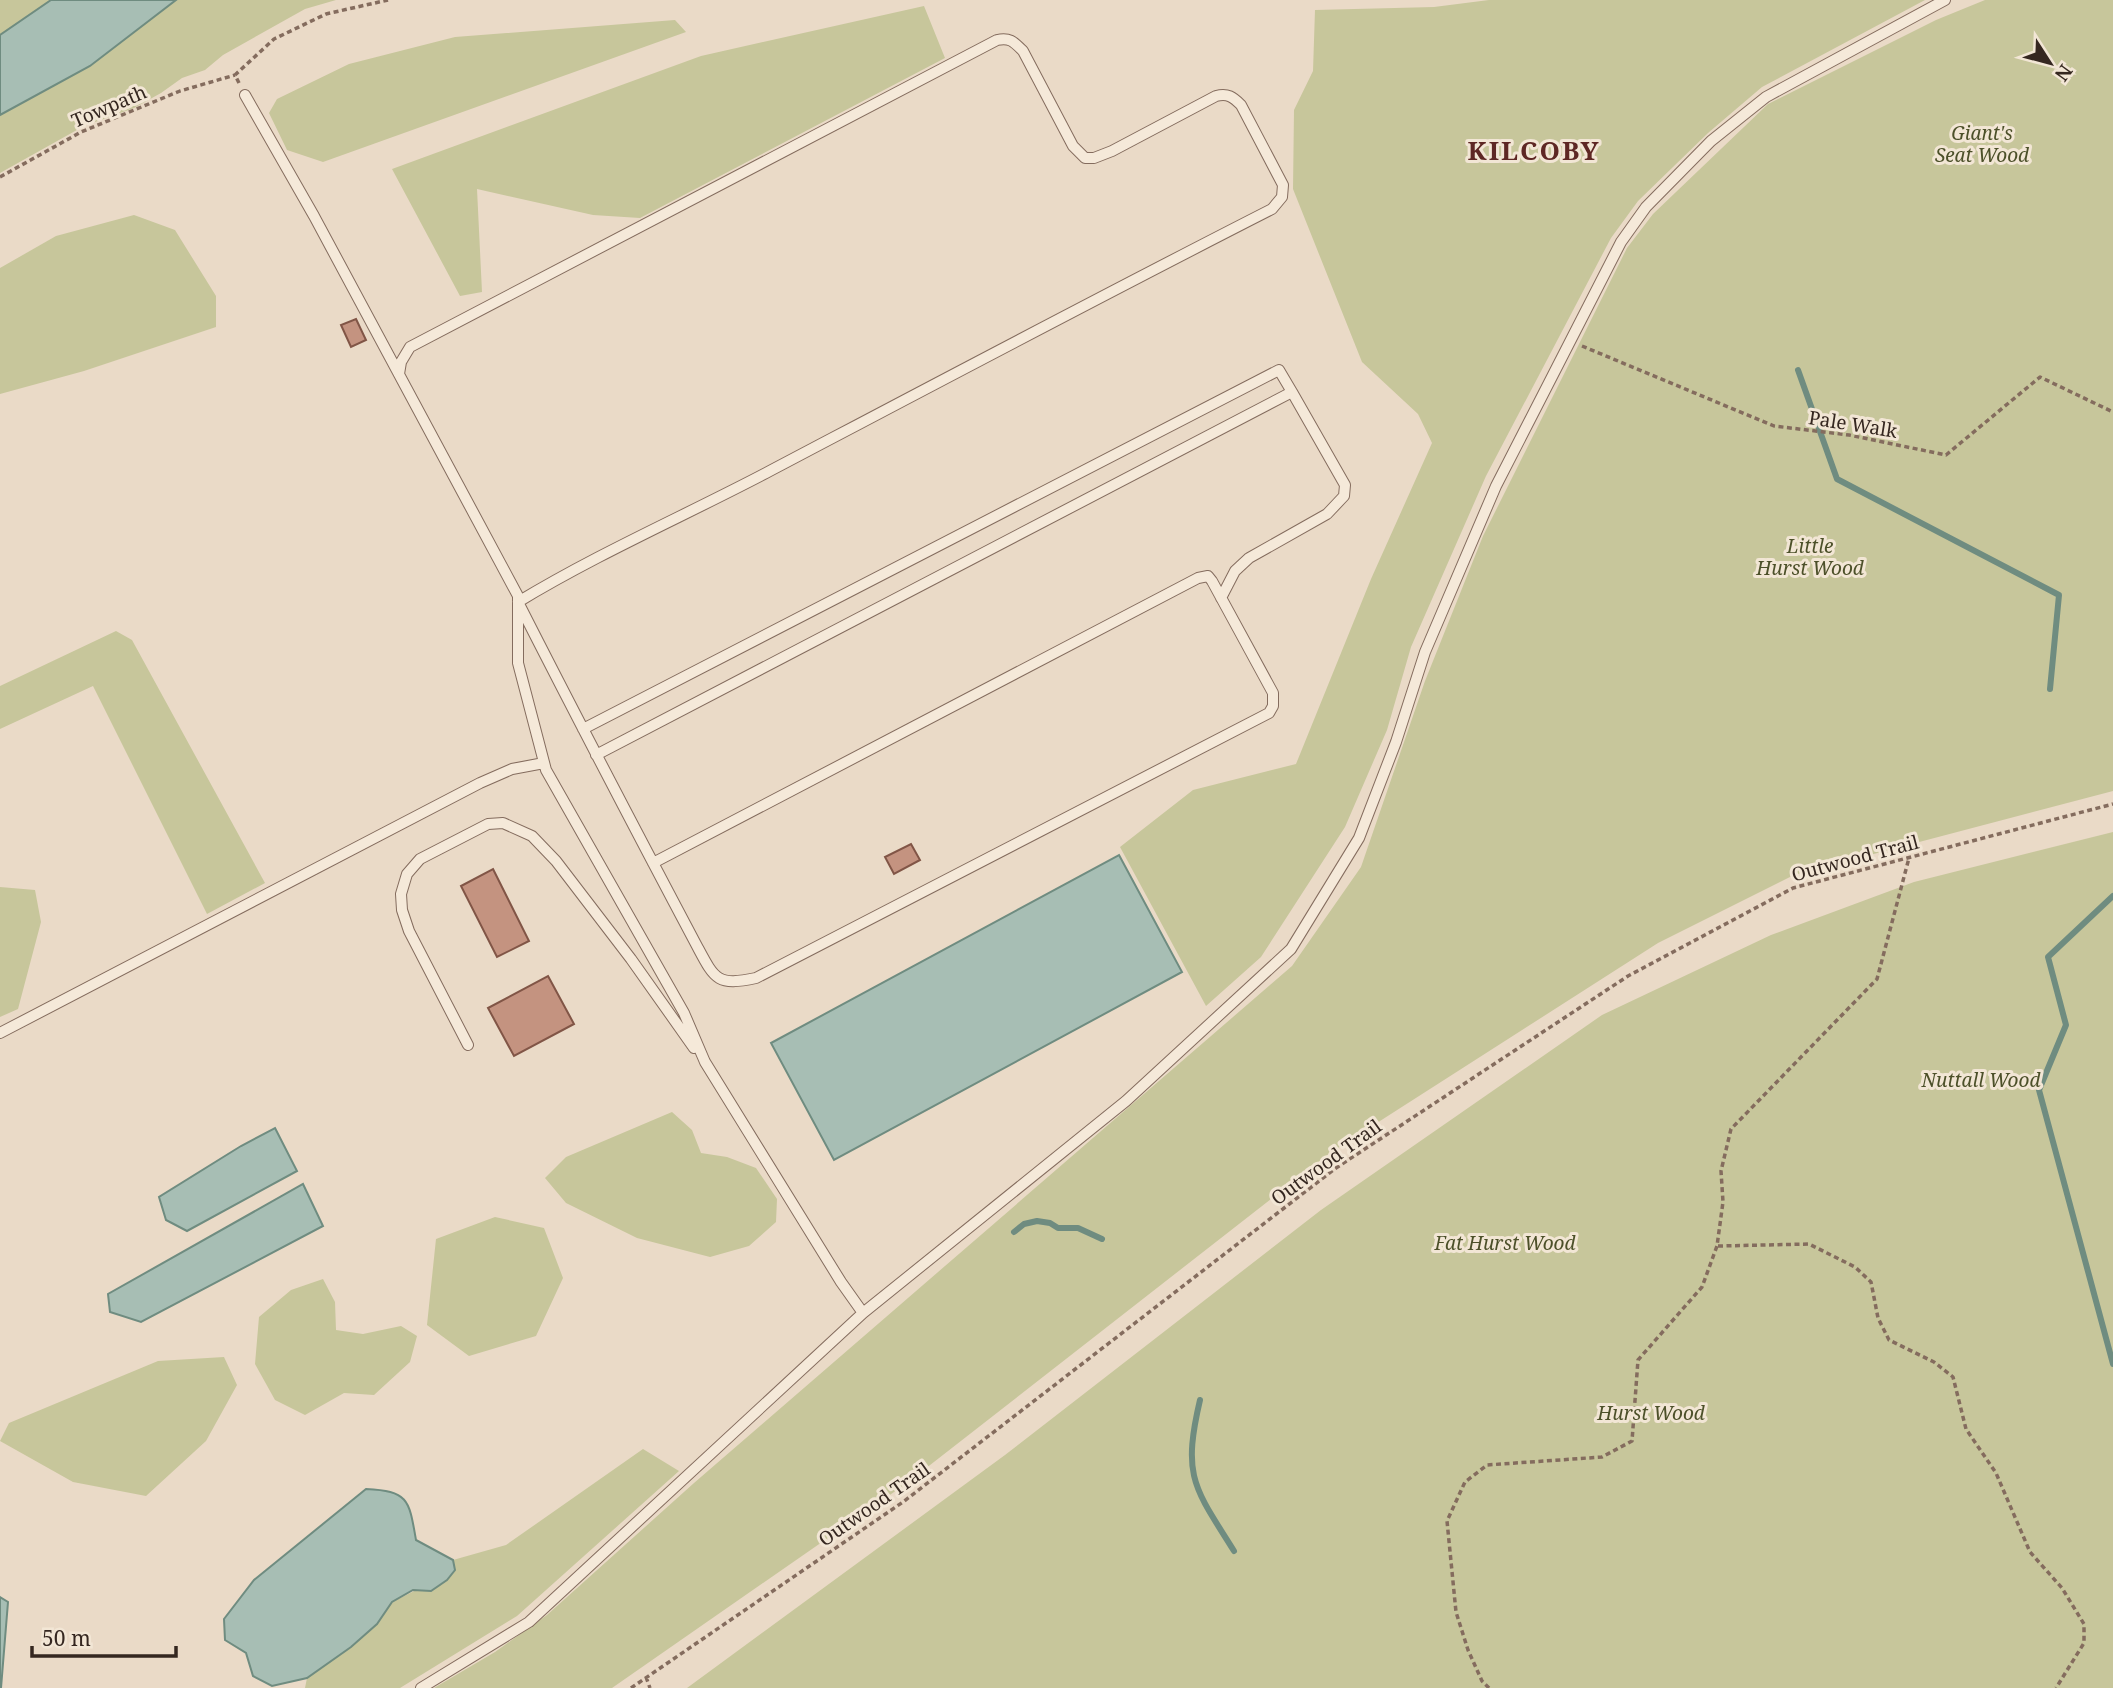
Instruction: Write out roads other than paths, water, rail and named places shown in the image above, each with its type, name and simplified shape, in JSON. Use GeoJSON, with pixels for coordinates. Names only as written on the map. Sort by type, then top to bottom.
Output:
{"type":"FeatureCollection","features":[{"type":"Feature","properties":{"kind":"lane"},"geometry":{"type":"LineString","coordinates":[[421,1688],[529,1622],[863,1313],[1126,1101],[1291,949],[1359,838],[1396,742],[1425,652],[1496,486],[1621,242],[1646,207],[1711,141],[1766,97],[1945,0]]}},
{"type":"Feature","properties":{"kind":"lane"},"geometry":{"type":"LineString","coordinates":[[399,374],[401,362],[410,347],[1004,38],[1010,39],[1023,51],[1073,146],[1085,158],[1094,158],[1112,151],[1216,96],[1225,94],[1241,106],[1283,185],[1282,197],[1272,209],[1056,319],[762,475],[557,578],[518,602]]}},
{"type":"Feature","properties":{"kind":"lane"},"geometry":{"type":"LineString","coordinates":[[245,95],[314,216],[518,596],[517,663],[546,770],[684,1013],[705,1062]]}},
{"type":"Feature","properties":{"kind":"lane"},"geometry":{"type":"LineString","coordinates":[[583,729],[1279,370],[1345,485],[1345,496],[1327,514],[1249,558],[1235,571],[1221,598]]}},
{"type":"Feature","properties":{"kind":"lane"},"geometry":{"type":"LineString","coordinates":[[596,755],[1292,392]]}},
{"type":"Feature","properties":{"kind":"lane"},"geometry":{"type":"LineString","coordinates":[[518,602],[596,755],[653,863],[712,974],[720,980],[756,978],[1269,713],[1273,706],[1273,693],[1208,576],[1198,578],[653,863]]}},
{"type":"Feature","properties":{"kind":"lane"},"geometry":{"type":"LineString","coordinates":[[0,1033],[480,783],[512,769],[544,763]]}},
{"type":"Feature","properties":{"kind":"lane"},"geometry":{"type":"LineString","coordinates":[[468,1045],[409,931],[402,910],[401,894],[407,874],[420,859],[488,824],[503,823],[531,836],[556,861],[631,960],[705,1062],[841,1282],[863,1313]]}},
{"type":"Feature","properties":{"kind":"waterway"},"geometry":{"type":"LineString","coordinates":[[1798,370],[1837,479],[2059,595],[2050,689]]}},
{"type":"Feature","properties":{"kind":"waterway"},"geometry":{"type":"LineString","coordinates":[[2113,896],[2048,957],[2066,1025],[2039,1090],[2113,1364]]}},
{"type":"Feature","properties":{"kind":"waterway"},"geometry":{"type":"LineString","coordinates":[[1014,1232],[1024,1224],[1037,1221],[1050,1223],[1058,1228],[1078,1228],[1102,1239]]}},
{"type":"Feature","properties":{"kind":"waterway"},"geometry":{"type":"LineString","coordinates":[[1200,1400],[1192,1447],[1195,1480],[1209,1511],[1234,1551]]}},
{"type":"Feature","properties":{"kind":"district","name":"KILCOBY"},"geometry":{"type":"Point","coordinates":[1534,151]}},
{"type":"Feature","properties":{"kind":"park label","name":"Giant's Seat Wood"},"geometry":{"type":"Point","coordinates":[1982,144]}},
{"type":"Feature","properties":{"kind":"park label","name":"Little Hurst Wood"},"geometry":{"type":"Point","coordinates":[1810,557]}},
{"type":"Feature","properties":{"kind":"park label","name":"Nuttall Wood"},"geometry":{"type":"Point","coordinates":[1981,1080]}},
{"type":"Feature","properties":{"kind":"park label","name":"Fat Hurst Wood"},"geometry":{"type":"Point","coordinates":[1505,1243]}},
{"type":"Feature","properties":{"kind":"park label","name":"Hurst Wood"},"geometry":{"type":"Point","coordinates":[1651,1413]}}]}
